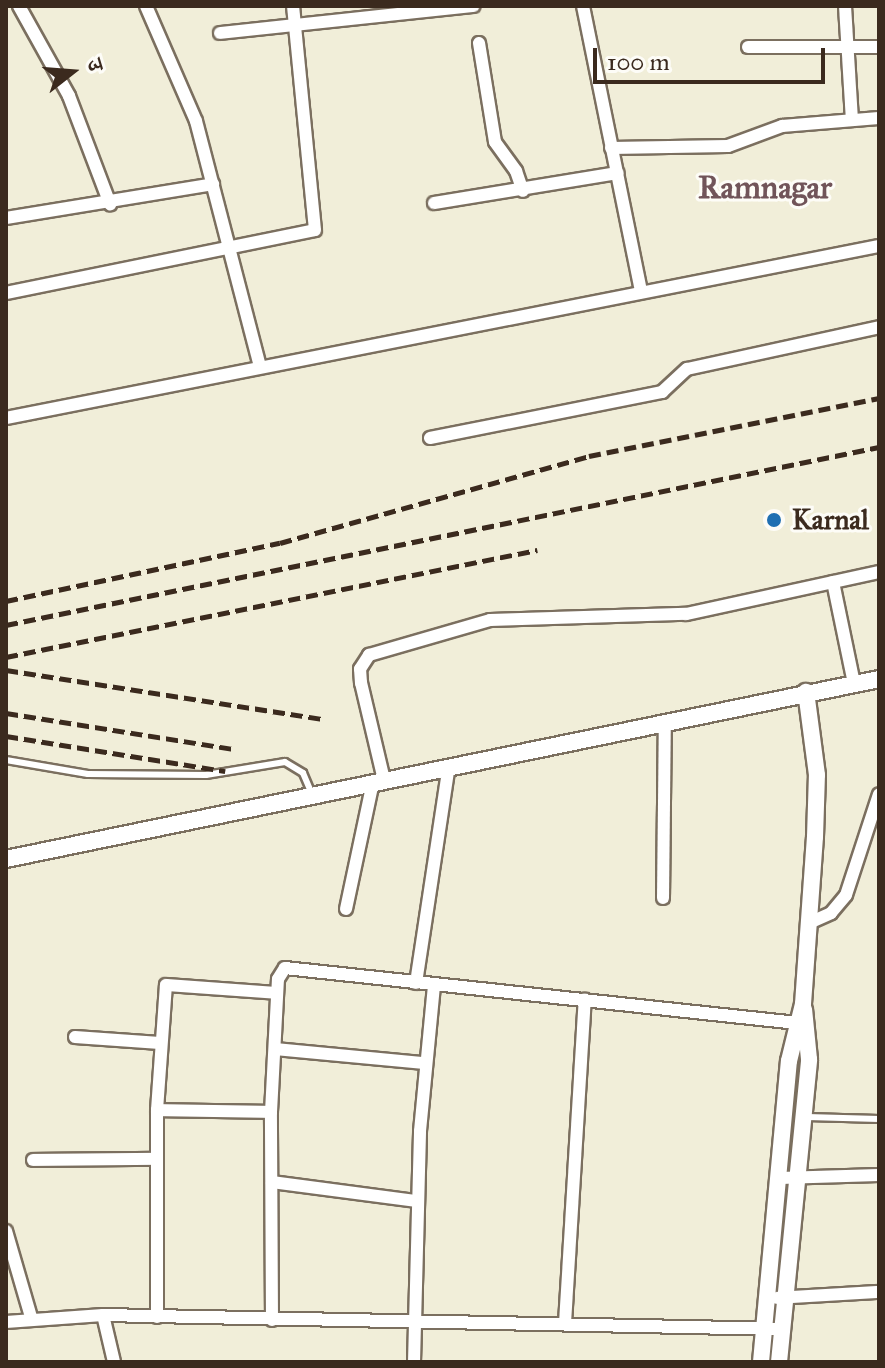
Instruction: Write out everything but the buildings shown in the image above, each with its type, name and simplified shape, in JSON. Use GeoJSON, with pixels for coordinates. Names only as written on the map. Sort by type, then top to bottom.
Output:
{"type":"FeatureCollection","features":[{"type":"Feature","properties":{"kind":"street"},"geometry":{"type":"LineString","coordinates":[[19,6],[69,96],[110,204]]}},
{"type":"Feature","properties":{"kind":"street"},"geometry":{"type":"LineString","coordinates":[[146,6],[180,77],[213,184],[260,367]]}},
{"type":"Feature","properties":{"kind":"street"},"geometry":{"type":"LineString","coordinates":[[6,293],[230,250],[309,232],[317,224],[293,6]]}},
{"type":"Feature","properties":{"kind":"street"},"geometry":{"type":"LineString","coordinates":[[220,33],[295,26],[386,11],[474,6]]}},
{"type":"Feature","properties":{"kind":"street"},"geometry":{"type":"LineString","coordinates":[[583,6],[641,292]]}},
{"type":"Feature","properties":{"kind":"street"},"geometry":{"type":"LineString","coordinates":[[845,6],[852,119]]}},
{"type":"Feature","properties":{"kind":"street"},"geometry":{"type":"LineString","coordinates":[[479,43],[495,142],[512,164],[523,191]]}},
{"type":"Feature","properties":{"kind":"street"},"geometry":{"type":"LineString","coordinates":[[748,47],[879,47]]}},
{"type":"Feature","properties":{"kind":"street"},"geometry":{"type":"LineString","coordinates":[[611,148],[728,146],[768,129],[879,118]]}},
{"type":"Feature","properties":{"kind":"street"},"geometry":{"type":"LineString","coordinates":[[434,203],[523,191],[618,173]]}},
{"type":"Feature","properties":{"kind":"street"},"geometry":{"type":"LineString","coordinates":[[6,218],[110,204],[213,184]]}},
{"type":"Feature","properties":{"kind":"street"},"geometry":{"type":"LineString","coordinates":[[6,418],[879,246]]}},
{"type":"Feature","properties":{"kind":"street"},"geometry":{"type":"LineString","coordinates":[[430,438],[662,392],[687,369],[879,327]]}},
{"type":"Feature","properties":{"kind":"street"},"geometry":{"type":"LineString","coordinates":[[346,909],[378,781],[360,669],[369,655],[490,620],[686,614],[879,572]]}},
{"type":"Feature","properties":{"kind":"street"},"geometry":{"type":"LineString","coordinates":[[6,859],[870,678],[833,582]]}},
{"type":"Feature","properties":{"kind":"street"},"geometry":{"type":"LineString","coordinates":[[761,1362],[797,1023],[803,1004],[809,923],[817,775],[806,692]]}},
{"type":"Feature","properties":{"kind":"street"},"geometry":{"type":"LineString","coordinates":[[663,898],[665,721]]}},
{"type":"Feature","properties":{"kind":"street"},"geometry":{"type":"LineString","coordinates":[[416,983],[449,766]]}},
{"type":"Feature","properties":{"kind":"street"},"geometry":{"type":"LineString","coordinates":[[809,923],[831,913],[846,895],[879,794]]}},
{"type":"Feature","properties":{"kind":"street"},"geometry":{"type":"LineString","coordinates":[[272,1320],[271,1112],[280,972],[293,967],[797,1023]]}},
{"type":"Feature","properties":{"kind":"street"},"geometry":{"type":"LineString","coordinates":[[157,1317],[157,1110],[166,985],[277,993]]}},
{"type":"Feature","properties":{"kind":"street"},"geometry":{"type":"LineString","coordinates":[[414,1362],[424,1063],[434,985]]}},
{"type":"Feature","properties":{"kind":"street"},"geometry":{"type":"LineString","coordinates":[[565,1323],[585,1000]]}},
{"type":"Feature","properties":{"kind":"street"},"geometry":{"type":"LineString","coordinates":[[779,1362],[810,1043],[803,1004]]}},
{"type":"Feature","properties":{"kind":"street"},"geometry":{"type":"LineString","coordinates":[[75,1037],[160,1043]]}},
{"type":"Feature","properties":{"kind":"street"},"geometry":{"type":"LineString","coordinates":[[275,1049],[424,1063]]}},
{"type":"Feature","properties":{"kind":"street"},"geometry":{"type":"LineString","coordinates":[[157,1110],[271,1112]]}},
{"type":"Feature","properties":{"kind":"street"},"geometry":{"type":"LineString","coordinates":[[33,1160],[156,1159]]}},
{"type":"Feature","properties":{"kind":"street"},"geometry":{"type":"LineString","coordinates":[[780,1178],[879,1175]]}},
{"type":"Feature","properties":{"kind":"street"},"geometry":{"type":"LineString","coordinates":[[272,1182],[417,1201]]}},
{"type":"Feature","properties":{"kind":"street"},"geometry":{"type":"LineString","coordinates":[[6,1231],[31,1317]]}},
{"type":"Feature","properties":{"kind":"street"},"geometry":{"type":"LineString","coordinates":[[766,1297],[784,1299],[879,1292]]}},
{"type":"Feature","properties":{"kind":"street"},"geometry":{"type":"LineString","coordinates":[[103,1315],[114,1362]]}},
{"type":"Feature","properties":{"kind":"street"},"geometry":{"type":"LineString","coordinates":[[6,1322],[31,1317],[103,1315],[782,1329]]}},
{"type":"Feature","properties":{"kind":"lane"},"geometry":{"type":"LineString","coordinates":[[6,760],[88,774],[206,775],[291,762],[312,794]]}},
{"type":"Feature","properties":{"kind":"lane"},"geometry":{"type":"LineString","coordinates":[[803,1117],[879,1119]]}},
{"type":"Feature","properties":{"kind":"railway"},"geometry":{"type":"LineString","coordinates":[[6,601],[280,543],[589,456],[879,398]]}},
{"type":"Feature","properties":{"kind":"railway"},"geometry":{"type":"LineString","coordinates":[[6,625],[879,447]]}},
{"type":"Feature","properties":{"kind":"railway"},"geometry":{"type":"LineString","coordinates":[[6,657],[537,550]]}},
{"type":"Feature","properties":{"kind":"railway"},"geometry":{"type":"LineString","coordinates":[[6,670],[323,719]]}},
{"type":"Feature","properties":{"kind":"railway"},"geometry":{"type":"LineString","coordinates":[[6,713],[234,749]]}},
{"type":"Feature","properties":{"kind":"railway"},"geometry":{"type":"LineString","coordinates":[[6,736],[225,771]]}},
{"type":"Feature","properties":{"kind":"place","name":"Karnal"},"geometry":{"type":"Point","coordinates":[774,520]}},
{"type":"Feature","properties":{"kind":"district","name":"Ramnagar"},"geometry":{"type":"Point","coordinates":[765,188]}}]}
